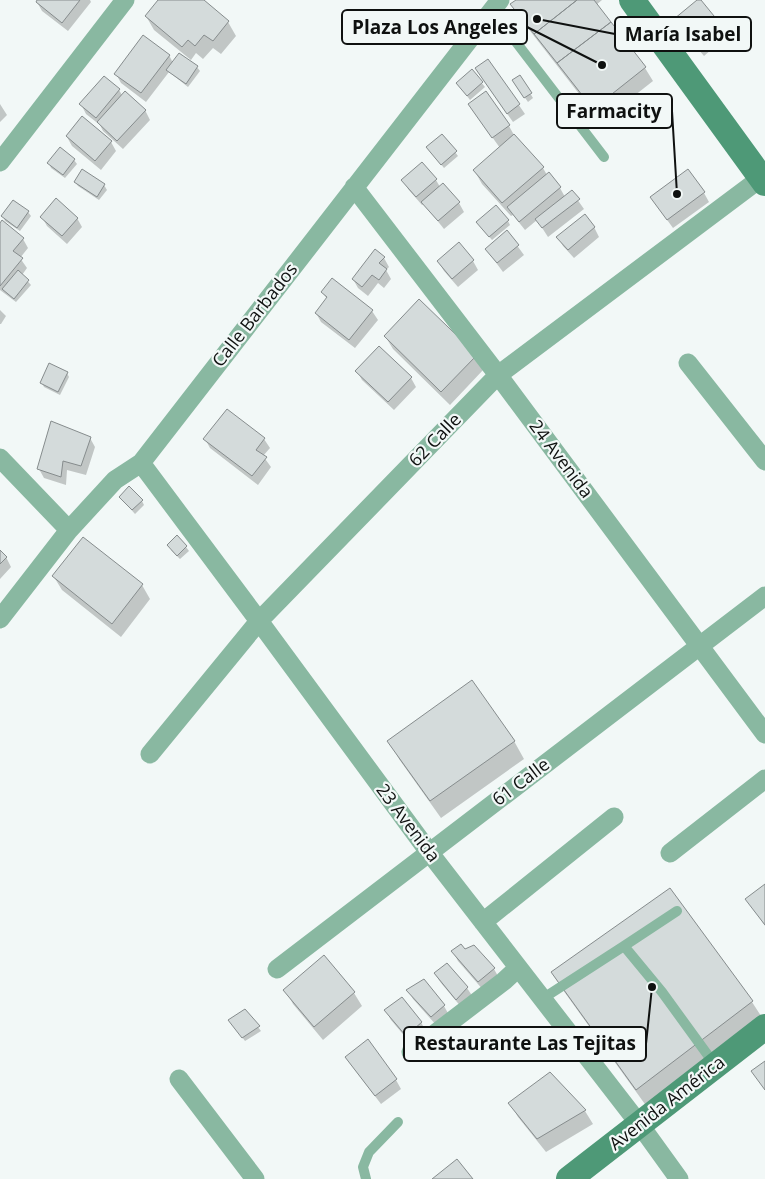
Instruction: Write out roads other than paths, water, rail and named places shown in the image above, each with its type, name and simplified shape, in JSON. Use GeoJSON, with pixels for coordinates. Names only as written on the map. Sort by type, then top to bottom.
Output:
{"type":"FeatureCollection","features":[{"type":"Feature","properties":{"kind":"main road"},"geometry":{"type":"LineString","coordinates":[[632,0],[764,179]]}},
{"type":"Feature","properties":{"kind":"main road","name":"Avenida América"},"geometry":{"type":"LineString","coordinates":[[569,1179],[765,1027]]}},
{"type":"Feature","properties":{"kind":"street"},"geometry":{"type":"LineString","coordinates":[[0,162],[125,0]]}},
{"type":"Feature","properties":{"kind":"street","name":"Calle Barbados"},"geometry":{"type":"LineString","coordinates":[[0,620],[69,530],[115,480],[141,463],[495,6]]}},
{"type":"Feature","properties":{"kind":"street","name":"62 Calle"},"geometry":{"type":"LineString","coordinates":[[150,754],[259,621],[498,375],[764,179]]}},
{"type":"Feature","properties":{"kind":"street","name":"24 Avenida"},"geometry":{"type":"LineString","coordinates":[[354,187],[498,375],[765,734]]}},
{"type":"Feature","properties":{"kind":"street"},"geometry":{"type":"LineString","coordinates":[[688,363],[765,460]]}},
{"type":"Feature","properties":{"kind":"street"},"geometry":{"type":"LineString","coordinates":[[0,458],[69,530]]}},
{"type":"Feature","properties":{"kind":"street","name":"23 Avenida"},"geometry":{"type":"LineString","coordinates":[[141,463],[429,852],[640,1125],[679,1179]]}},
{"type":"Feature","properties":{"kind":"street","name":"61 Calle"},"geometry":{"type":"LineString","coordinates":[[277,970],[765,596]]}},
{"type":"Feature","properties":{"kind":"street"},"geometry":{"type":"LineString","coordinates":[[670,853],[765,779]]}},
{"type":"Feature","properties":{"kind":"street"},"geometry":{"type":"LineString","coordinates":[[483,922],[614,817]]}},
{"type":"Feature","properties":{"kind":"street"},"geometry":{"type":"LineString","coordinates":[[411,1052],[504,981],[518,968]]}},
{"type":"Feature","properties":{"kind":"street"},"geometry":{"type":"LineString","coordinates":[[179,1079],[255,1179]]}},
{"type":"Feature","properties":{"kind":"lane"},"geometry":{"type":"LineString","coordinates":[[495,6],[506,29],[604,157]]}},
{"type":"Feature","properties":{"kind":"lane"},"geometry":{"type":"LineString","coordinates":[[542,999],[677,911]]}},
{"type":"Feature","properties":{"kind":"lane"},"geometry":{"type":"LineString","coordinates":[[624,946],[662,992],[715,1066]]}},
{"type":"Feature","properties":{"kind":"lane"},"geometry":{"type":"LineString","coordinates":[[366,1179],[364,1168],[369,1152],[398,1122]]}},
{"type":"Feature","properties":{"kind":"place","name":"María Isabel"},"geometry":{"type":"Point","coordinates":[537,19]}},
{"type":"Feature","properties":{"kind":"place","name":"Plaza Los Angeles"},"geometry":{"type":"Point","coordinates":[602,65]}},
{"type":"Feature","properties":{"kind":"place","name":"Farmacity"},"geometry":{"type":"Point","coordinates":[677,194]}},
{"type":"Feature","properties":{"kind":"place","name":"Restaurante Las Tejitas"},"geometry":{"type":"Point","coordinates":[652,987]}}]}
